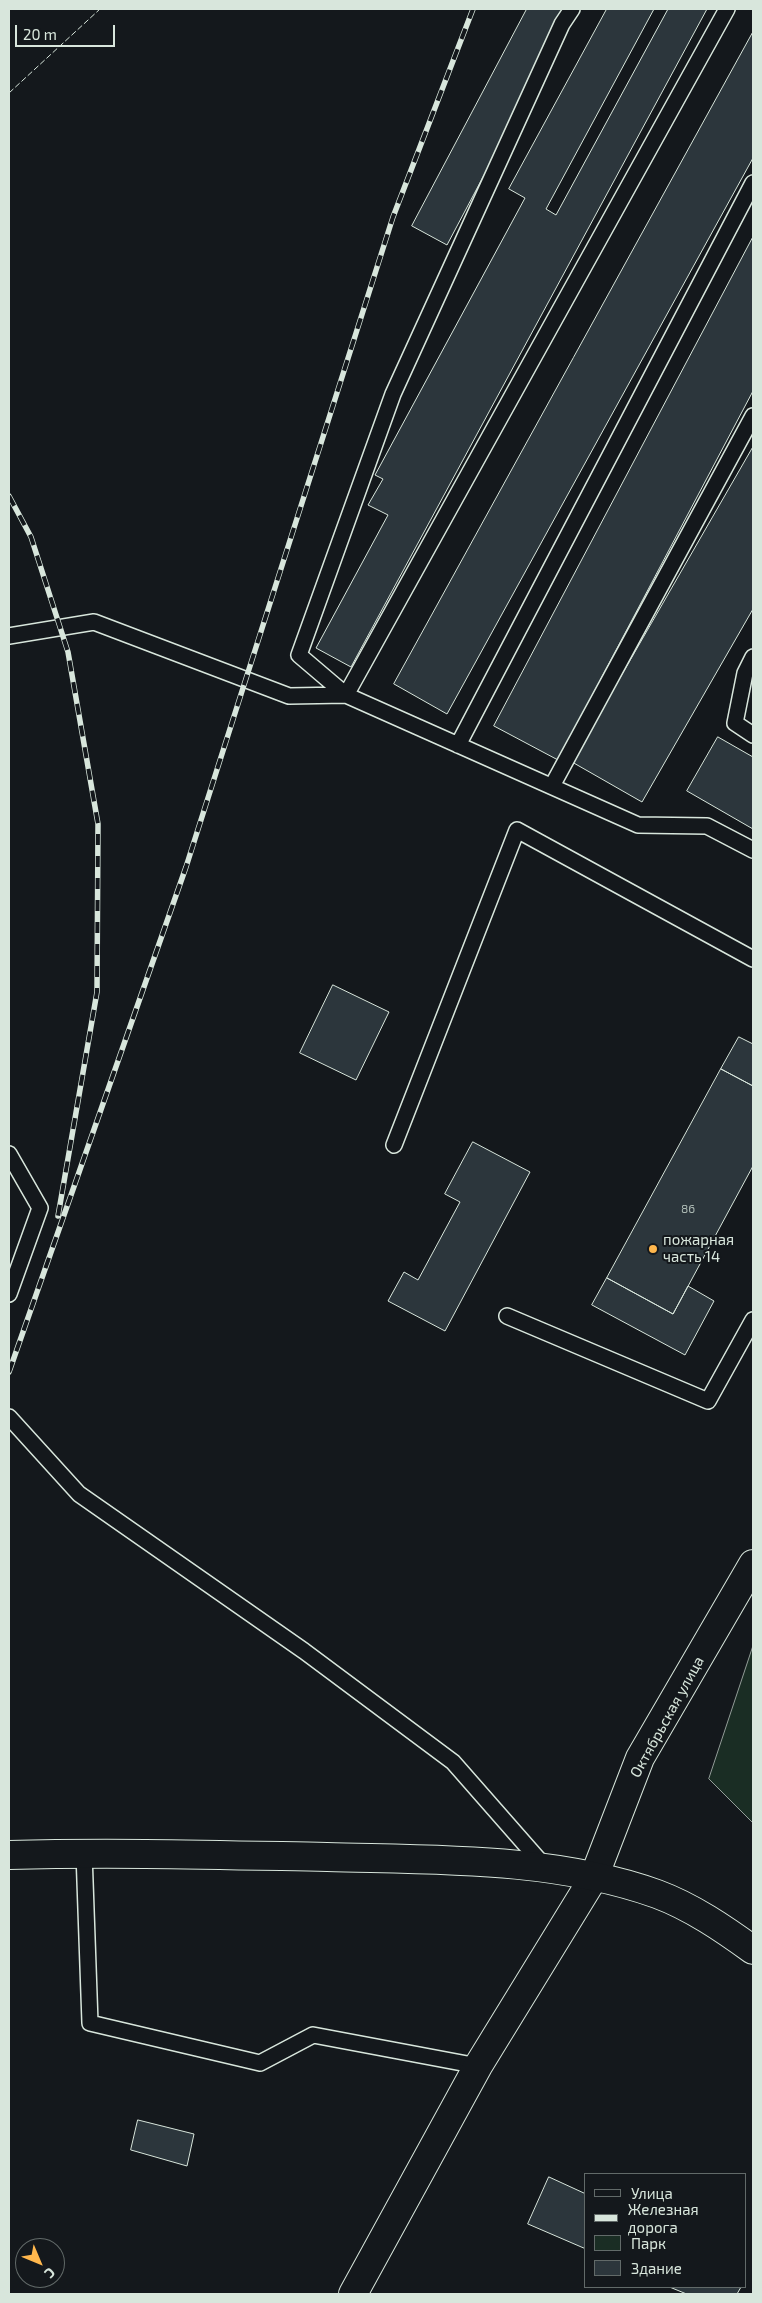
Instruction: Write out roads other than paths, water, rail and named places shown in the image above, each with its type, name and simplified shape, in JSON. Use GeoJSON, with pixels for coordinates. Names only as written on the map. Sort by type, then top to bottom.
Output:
{"type":"FeatureCollection","features":[{"type":"Feature","properties":{"kind":"main road","name":"Октябрьская улица"},"geometry":{"type":"LineString","coordinates":[[353,2294],[478,2066],[594,1877],[640,1758],[753,1564]]}},
{"type":"Feature","properties":{"kind":"main road"},"geometry":{"type":"LineString","coordinates":[[9,1855],[84,1853],[484,1862],[594,1877],[658,1894],[750,1941]]}},
{"type":"Feature","properties":{"kind":"lane"},"geometry":{"type":"LineString","coordinates":[[572,9],[562,24],[393,394],[299,655],[346,695],[638,825],[707,826],[753,850]]}},
{"type":"Feature","properties":{"kind":"lane"},"geometry":{"type":"LineString","coordinates":[[346,695],[727,9]]}},
{"type":"Feature","properties":{"kind":"lane"},"geometry":{"type":"LineString","coordinates":[[458,745],[753,183]]}},
{"type":"Feature","properties":{"kind":"lane"},"geometry":{"type":"LineString","coordinates":[[552,786],[753,416]]}},
{"type":"Feature","properties":{"kind":"lane"},"geometry":{"type":"LineString","coordinates":[[9,636],[94,622],[289,696],[346,695]]}},
{"type":"Feature","properties":{"kind":"lane"},"geometry":{"type":"LineString","coordinates":[[753,658],[745,672],[735,723],[753,735]]}},
{"type":"Feature","properties":{"kind":"lane"},"geometry":{"type":"LineString","coordinates":[[394,1145],[517,830],[753,959]]}},
{"type":"Feature","properties":{"kind":"lane"},"geometry":{"type":"LineString","coordinates":[[9,1154],[40,1208],[9,1294]]}},
{"type":"Feature","properties":{"kind":"lane"},"geometry":{"type":"LineString","coordinates":[[507,1316],[708,1401],[753,1320]]}},
{"type":"Feature","properties":{"kind":"lane"},"geometry":{"type":"LineString","coordinates":[[9,1417],[79,1494],[304,1651],[453,1762],[548,1870]]}},
{"type":"Feature","properties":{"kind":"lane"},"geometry":{"type":"LineString","coordinates":[[84,1853],[90,2023],[260,2063],[313,2035],[478,2066]]}},
{"type":"Feature","properties":{"kind":"railway"},"geometry":{"type":"LineString","coordinates":[[9,1372],[186,867],[393,217],[473,9]]}},
{"type":"Feature","properties":{"kind":"railway"},"geometry":{"type":"LineString","coordinates":[[9,496],[31,537],[68,652],[98,824],[97,992],[58,1216]]}},
{"type":"Feature","properties":{"kind":"place","name":"пожарная часть 14"},"geometry":{"type":"Point","coordinates":[653,1249]}}]}
